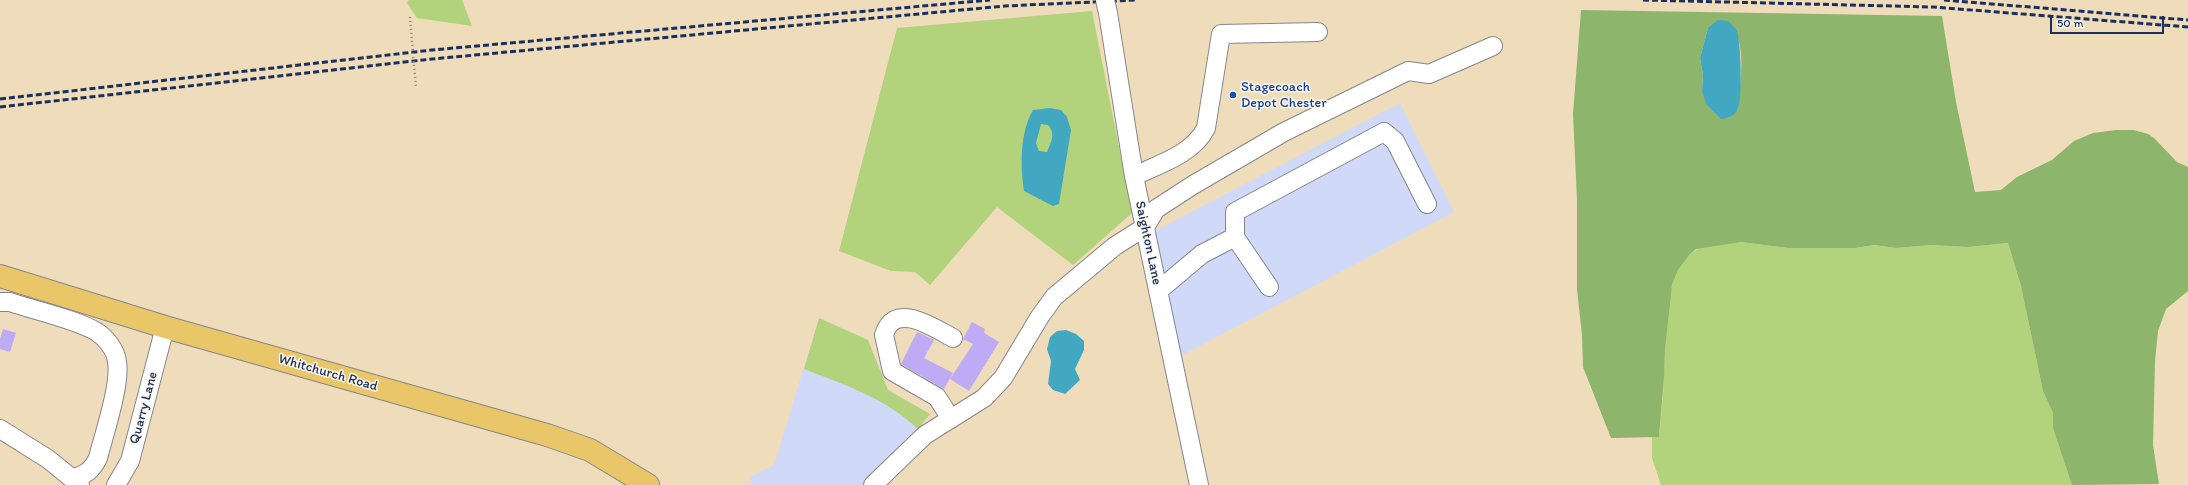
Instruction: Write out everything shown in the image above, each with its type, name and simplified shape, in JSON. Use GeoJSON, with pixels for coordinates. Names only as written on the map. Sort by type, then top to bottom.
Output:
{"type":"FeatureCollection","features":[{"type":"Feature","properties":{"kind":"highway","name":"Whitchurch Road"},"geometry":{"type":"LineString","coordinates":[[0,276],[165,328],[546,434],[590,450],[648,485]]}},
{"type":"Feature","properties":{"kind":"street","name":"Saighton Lane"},"geometry":{"type":"LineString","coordinates":[[1107,7],[1134,176],[1199,485]]}},
{"type":"Feature","properties":{"kind":"street"},"geometry":{"type":"LineString","coordinates":[[1134,176],[1185,151],[1200,140],[1206,128],[1221,34],[1318,32]]}},
{"type":"Feature","properties":{"kind":"street"},"geometry":{"type":"LineString","coordinates":[[873,485],[925,435],[984,398],[1003,378],[1039,318],[1054,297],[1115,246],[1145,227],[1156,209],[1193,185],[1284,132],[1408,71],[1429,74],[1493,46]]}},
{"type":"Feature","properties":{"kind":"street"},"geometry":{"type":"LineString","coordinates":[[1269,287],[1234,237],[1235,212],[1384,132],[1395,141],[1427,204]]}},
{"type":"Feature","properties":{"kind":"street"},"geometry":{"type":"LineString","coordinates":[[1158,291],[1202,254],[1234,237]]}},
{"type":"Feature","properties":{"kind":"street"},"geometry":{"type":"LineString","coordinates":[[0,302],[10,302],[82,325],[96,332],[114,352],[118,362],[116,385],[98,458],[93,468],[77,481],[48,459],[0,429]]}},
{"type":"Feature","properties":{"kind":"street"},"geometry":{"type":"LineString","coordinates":[[951,419],[937,397],[892,371],[884,335],[891,323],[906,317],[923,322],[953,338]]}},
{"type":"Feature","properties":{"kind":"street","name":"Quarry Lane"},"geometry":{"type":"LineString","coordinates":[[116,485],[130,461],[165,328]]}},
{"type":"Feature","properties":{"kind":"path"},"geometry":{"type":"LineString","coordinates":[[410,17],[416,88]]}},
{"type":"Feature","properties":{"kind":"shaded area"},"geometry":{"type":"Polygon","coordinates":[[[1400,103],[1454,212],[1173,360],[1147,235],[1400,103]]]}},
{"type":"Feature","properties":{"kind":"shaded area"},"geometry":{"type":"Polygon","coordinates":[[[819,318],[868,340],[888,390],[930,414],[863,485],[751,485],[750,477],[774,465],[819,318]]]}},
{"type":"Feature","properties":{"kind":"green space"},"geometry":{"type":"Polygon","coordinates":[[[409,0],[462,0],[472,26],[417,18],[407,3],[409,0]]]}},
{"type":"Feature","properties":{"kind":"green space"},"geometry":{"type":"Polygon","coordinates":[[[1581,10],[1942,16],[1956,102],[1975,192],[2001,190],[2017,177],[2052,160],[2074,141],[2093,133],[2116,130],[2134,130],[2148,134],[2154,138],[2177,162],[2188,167],[2188,291],[2166,309],[2158,331],[2155,361],[2153,445],[2159,484],[2072,485],[2053,428],[2053,413],[2043,391],[2021,286],[2008,243],[1968,247],[1930,245],[1896,248],[1874,245],[1855,248],[1788,248],[1741,242],[1696,249],[1689,255],[1678,270],[1672,285],[1665,348],[1659,437],[1611,438],[1583,367],[1582,335],[1577,289],[1577,200],[1573,114],[1581,10]],[[1729,21],[1708,28],[1700,58],[1703,75],[1702,90],[1738,110],[1741,75],[1741,51],[1735,30],[1729,21]]]}},
{"type":"Feature","properties":{"kind":"green space"},"geometry":{"type":"Polygon","coordinates":[[[1092,11],[1132,213],[1073,265],[997,207],[930,285],[915,272],[891,271],[839,251],[897,28],[1092,11]]]}},
{"type":"Feature","properties":{"kind":"green space"},"geometry":{"type":"Polygon","coordinates":[[[1741,242],[1788,248],[1855,248],[1874,245],[1896,248],[1930,245],[1968,247],[2008,243],[2021,286],[2043,391],[2053,413],[2053,428],[2072,485],[1661,485],[1652,458],[1652,437],[1659,437],[1664,386],[1666,328],[1671,290],[1677,273],[1685,260],[1696,250],[1712,245],[1741,242]]]}},
{"type":"Feature","properties":{"kind":"green space"},"geometry":{"type":"Polygon","coordinates":[[[819,318],[868,340],[888,390],[930,414],[918,429],[892,409],[864,393],[804,369],[819,318]]]}},
{"type":"Feature","properties":{"kind":"water"},"geometry":{"type":"Polygon","coordinates":[[[1718,20],[1729,21],[1737,31],[1740,47],[1741,72],[1740,96],[1737,111],[1728,118],[1721,119],[1706,104],[1702,90],[1703,75],[1700,58],[1708,28],[1718,20]]]}},
{"type":"Feature","properties":{"kind":"water"},"geometry":{"type":"Polygon","coordinates":[[[1050,108],[1061,110],[1067,117],[1071,130],[1059,204],[1053,206],[1024,191],[1022,170],[1023,138],[1033,110],[1050,108]],[[1041,124],[1036,143],[1039,151],[1047,152],[1051,141],[1052,132],[1048,125],[1041,124]]]}},
{"type":"Feature","properties":{"kind":"water"},"geometry":{"type":"Polygon","coordinates":[[[1066,330],[1076,334],[1084,341],[1084,350],[1075,369],[1080,380],[1065,394],[1053,390],[1048,384],[1051,361],[1047,349],[1050,337],[1057,331],[1066,330]]]}},
{"type":"Feature","properties":{"kind":"building"},"geometry":{"type":"Polygon","coordinates":[[[972,322],[985,329],[984,333],[999,342],[969,391],[950,379],[973,344],[963,339],[972,322]]]}},
{"type":"Feature","properties":{"kind":"building"},"geometry":{"type":"Polygon","coordinates":[[[3,329],[16,333],[10,352],[0,349],[0,339],[3,329]]]}},
{"type":"Feature","properties":{"kind":"building"},"geometry":{"type":"Polygon","coordinates":[[[917,332],[934,340],[924,358],[953,373],[944,389],[901,364],[917,332]]]}},
{"type":"Feature","properties":{"kind":"railway"},"geometry":{"type":"LineString","coordinates":[[0,99],[432,50],[990,0]]}},
{"type":"Feature","properties":{"kind":"railway"},"geometry":{"type":"LineString","coordinates":[[0,107],[432,59],[1005,6],[1137,0]]}},
{"type":"Feature","properties":{"kind":"railway"},"geometry":{"type":"LineString","coordinates":[[1643,0],[1933,7],[2188,27]]}},
{"type":"Feature","properties":{"kind":"railway"},"geometry":{"type":"LineString","coordinates":[[1944,0],[2188,20]]}},
{"type":"Feature","properties":{"kind":"place","name":"Stagecoach Depot Chester"},"geometry":{"type":"Point","coordinates":[1233,95]}}]}
